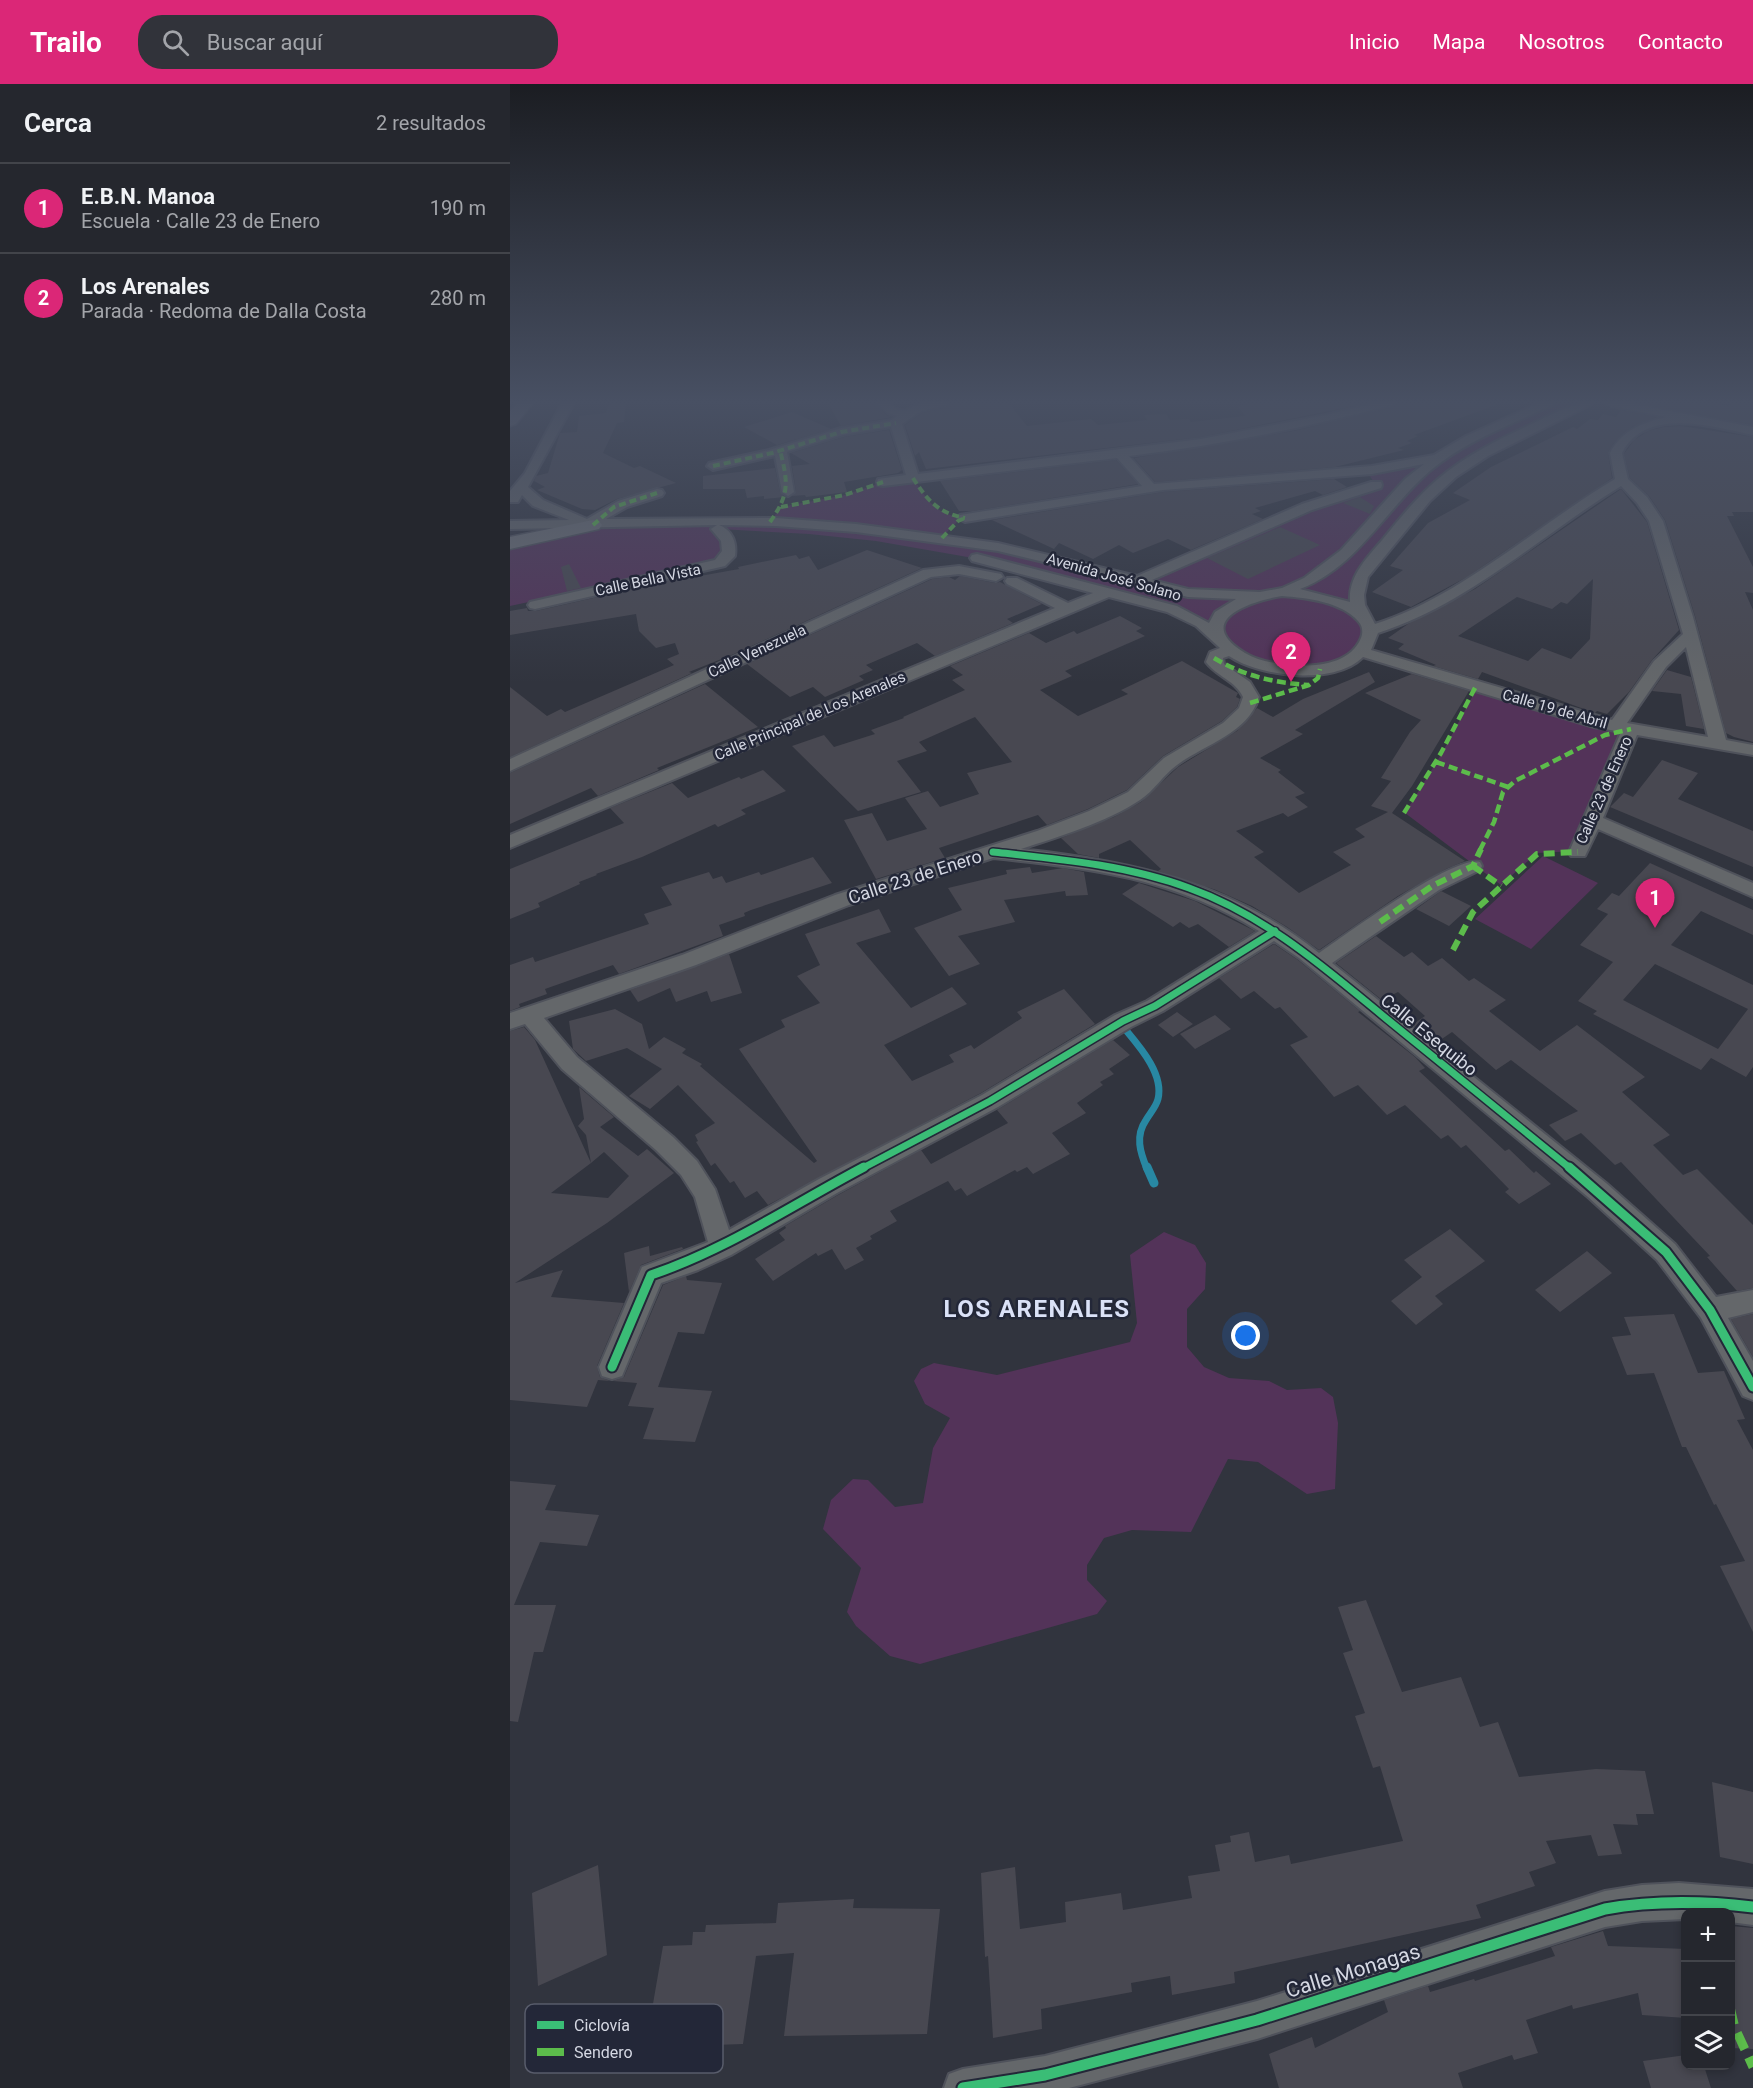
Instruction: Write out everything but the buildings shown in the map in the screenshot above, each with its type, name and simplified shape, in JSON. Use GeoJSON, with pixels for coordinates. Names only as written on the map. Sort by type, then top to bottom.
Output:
{"type":"FeatureCollection","features":[{"type":"Feature","properties":{"kind":"main road"},"geometry":{"type":"LineString","coordinates":[[510,543],[593,525]]}},
{"type":"Feature","properties":{"kind":"street"},"geometry":{"type":"LineString","coordinates":[[531,497],[538,503],[593,525],[600,516],[612,508],[646,497]]}},
{"type":"Feature","properties":{"kind":"street"},"geometry":{"type":"LineString","coordinates":[[965,518],[1098,497]]}},
{"type":"Feature","properties":{"kind":"street"},"geometry":{"type":"LineString","coordinates":[[1138,581],[1307,507],[1340,497]]}},
{"type":"Feature","properties":{"kind":"street"},"geometry":{"type":"LineString","coordinates":[[1386,497],[1391,502]]}},
{"type":"Feature","properties":{"kind":"street"},"geometry":{"type":"LineString","coordinates":[[1226,646],[1217,629],[1221,615],[1235,603],[1298,586],[1332,568],[1396,497]]}},
{"type":"Feature","properties":{"kind":"street"},"geometry":{"type":"LineString","coordinates":[[1362,651],[1367,645],[1370,631],[1361,617],[1356,598],[1362,575],[1428,497]]}},
{"type":"Feature","properties":{"kind":"street"},"geometry":{"type":"LineString","coordinates":[[1370,631],[1421,613],[1598,497]]}},
{"type":"Feature","properties":{"kind":"street"},"geometry":{"type":"LineString","coordinates":[[1639,497],[1656,521],[1690,635],[1718,743]]}},
{"type":"Feature","properties":{"kind":"street","name":"Avenida José Solano"},"geometry":{"type":"LineString","coordinates":[[510,525],[710,521],[856,528],[998,547],[1200,594],[1262,594]]}},
{"type":"Feature","properties":{"kind":"street","name":"Avenida José Solano"},"geometry":{"type":"LineString","coordinates":[[593,525],[626,529],[718,529],[809,534],[914,547],[996,562],[1110,591],[1184,614],[1201,623],[1226,646],[1262,666],[1305,670],[1344,663],[1362,651]]}},
{"type":"Feature","properties":{"kind":"street","name":"Calle Bella Vista"},"geometry":{"type":"LineString","coordinates":[[535,605],[720,563],[728,556],[729,543],[718,529]]}},
{"type":"Feature","properties":{"kind":"street","name":"Calle Venezuela"},"geometry":{"type":"LineString","coordinates":[[510,766],[928,573],[946,570],[972,571],[1088,601]]}},
{"type":"Feature","properties":{"kind":"street","name":"Calle Venezuela"},"geometry":{"type":"LineString","coordinates":[[1012,581],[1068,609]]}},
{"type":"Feature","properties":{"kind":"street","name":"Calle Principal de Los Arenales"},"geometry":{"type":"LineString","coordinates":[[510,842],[1110,591]]}},
{"type":"Feature","properties":{"kind":"street"},"geometry":{"type":"LineString","coordinates":[[1262,594],[1295,592],[1322,596],[1345,605],[1361,617]]}},
{"type":"Feature","properties":{"kind":"street","name":"Calle 23 de Enero"},"geometry":{"type":"LineString","coordinates":[[1578,852],[1593,820],[1624,728],[1660,664],[1690,635]]}},
{"type":"Feature","properties":{"kind":"street","name":"Calle 23 de Enero"},"geometry":{"type":"LineString","coordinates":[[520,1018],[689,960],[842,900],[1044,835],[1123,802],[1144,788],[1170,762],[1229,727],[1247,710],[1251,697],[1247,687],[1216,666],[1214,662],[1216,655],[1226,646]]}},
{"type":"Feature","properties":{"kind":"street","name":"Calle 19 de Abril"},"geometry":{"type":"LineString","coordinates":[[1362,651],[1437,676],[1624,728],[1753,750]]}},
{"type":"Feature","properties":{"kind":"street"},"geometry":{"type":"LineString","coordinates":[[1593,820],[1753,891]]}},
{"type":"Feature","properties":{"kind":"street","name":"Calle Esequibo"},"geometry":{"type":"LineString","coordinates":[[993,852],[1068,860],[1174,882],[1245,914],[1275,931],[1318,963],[1666,1252],[1710,1310],[1753,1386]]}},
{"type":"Feature","properties":{"kind":"street"},"geometry":{"type":"LineString","coordinates":[[1318,963],[1432,886],[1473,866]]}},
{"type":"Feature","properties":{"kind":"street"},"geometry":{"type":"LineString","coordinates":[[612,1367],[651,1275],[689,1262],[722,1247],[828,1186],[1011,1089],[1117,1025],[1155,1006],[1275,931]]}},
{"type":"Feature","properties":{"kind":"street"},"geometry":{"type":"LineString","coordinates":[[520,1018],[547,1039],[580,1072],[671,1149],[689,1168],[705,1194],[722,1247]]}},
{"type":"Feature","properties":{"kind":"street"},"geometry":{"type":"LineString","coordinates":[[1710,1310],[1753,1301]]}},
{"type":"Feature","properties":{"kind":"street","name":"Calle Monagas"},"geometry":{"type":"LineString","coordinates":[[963,2088],[1045,2075],[1257,2020],[1605,1909],[1638,1902],[1666,1900],[1706,1900],[1753,1907]]}},
{"type":"Feature","properties":{"kind":"shaded area"},"geometry":{"type":"Polygon","coordinates":[[[837,497],[926,497],[939,510],[965,518],[958,521],[942,537],[1138,581],[1273,523],[1342,497],[1432,497],[1358,583],[1369,638],[1333,667],[1262,666],[1194,618],[996,562],[876,541],[809,534],[719,529],[725,560],[510,606],[510,543],[593,525],[770,522],[781,507],[837,497]]]}},
{"type":"Feature","properties":{"kind":"shaded area"},"geometry":{"type":"Polygon","coordinates":[[[1477,688],[1631,729],[1577,851],[1537,853],[1501,885],[1405,813],[1442,753],[1477,688]]]}},
{"type":"Feature","properties":{"kind":"shaded area"},"geometry":{"type":"Polygon","coordinates":[[[1543,856],[1598,883],[1531,949],[1475,919],[1543,856]]]}},
{"type":"Feature","properties":{"kind":"shaded area"},"geometry":{"type":"Polygon","coordinates":[[[1164,1232],[1195,1245],[1206,1263],[1205,1289],[1187,1309],[1187,1347],[1204,1367],[1229,1378],[1269,1381],[1287,1390],[1321,1388],[1333,1397],[1338,1423],[1335,1489],[1307,1494],[1258,1462],[1228,1459],[1191,1532],[1132,1530],[1104,1538],[1087,1565],[1087,1580],[1107,1601],[1097,1614],[920,1664],[890,1656],[856,1626],[847,1612],[861,1568],[823,1529],[831,1500],[853,1479],[868,1480],[895,1507],[923,1503],[933,1448],[950,1418],[925,1404],[914,1381],[921,1369],[934,1363],[997,1375],[1130,1342],[1137,1323],[1130,1255],[1164,1232]]]}},
{"type":"Feature","properties":{"kind":"waterway"},"geometry":{"type":"LineString","coordinates":[[1125,1029],[1149,1061],[1159,1090],[1158,1099],[1143,1126],[1140,1138],[1147,1169]]}},
{"type":"Feature","properties":{"kind":"waterway"},"geometry":{"type":"LineString","coordinates":[[1147,1167],[1154,1183]]}},
{"type":"Feature","properties":{"kind":"marked path"},"geometry":{"type":"LineString","coordinates":[[593,525],[614,507],[646,497]]}},
{"type":"Feature","properties":{"kind":"marked path"},"geometry":{"type":"LineString","coordinates":[[770,522],[785,497]]}},
{"type":"Feature","properties":{"kind":"marked path"},"geometry":{"type":"LineString","coordinates":[[781,507],[837,497]]}},
{"type":"Feature","properties":{"kind":"marked path"},"geometry":{"type":"LineString","coordinates":[[926,497],[939,510],[965,518]]}},
{"type":"Feature","properties":{"kind":"marked path"},"geometry":{"type":"LineString","coordinates":[[942,538],[958,521],[965,518]]}},
{"type":"Feature","properties":{"kind":"marked path"},"geometry":{"type":"LineString","coordinates":[[1214,658],[1236,670],[1259,678],[1309,685]]}},
{"type":"Feature","properties":{"kind":"marked path"},"geometry":{"type":"LineString","coordinates":[[1250,703],[1309,685],[1318,678],[1320,669]]}},
{"type":"Feature","properties":{"kind":"marked path"},"geometry":{"type":"LineString","coordinates":[[1404,813],[1441,753],[1476,686]]}},
{"type":"Feature","properties":{"kind":"marked path"},"geometry":{"type":"LineString","coordinates":[[1380,922],[1432,886],[1473,866],[1494,822],[1503,792],[1515,781],[1605,735],[1631,729]]}},
{"type":"Feature","properties":{"kind":"marked path"},"geometry":{"type":"LineString","coordinates":[[1436,762],[1508,787]]}},
{"type":"Feature","properties":{"kind":"marked path"},"geometry":{"type":"LineString","coordinates":[[1453,950],[1473,912],[1537,854],[1578,852]]}},
{"type":"Feature","properties":{"kind":"marked path"},"geometry":{"type":"LineString","coordinates":[[1473,866],[1501,886]]}},
{"type":"Feature","properties":{"kind":"marked path"},"geometry":{"type":"LineString","coordinates":[[1732,2016],[1735,2028],[1753,2067]]}},
{"type":"Feature","properties":{"kind":"cycle path"},"geometry":{"type":"LineString","coordinates":[[993,852],[1106,867],[1173,882],[1208,895],[1242,912],[1306,953],[1597,1190],[1666,1252],[1710,1310],[1753,1387]]}},
{"type":"Feature","properties":{"kind":"cycle path"},"geometry":{"type":"LineString","coordinates":[[612,1367],[651,1275],[689,1262],[722,1247],[828,1186],[990,1101],[1123,1021],[1155,1006],[1275,931]]}},
{"type":"Feature","properties":{"kind":"cycle path"},"geometry":{"type":"LineString","coordinates":[[963,2088],[1045,2075],[1257,2020],[1605,1909],[1642,1903],[1679,1901],[1753,1907]]}},
{"type":"Feature","properties":{"kind":"place","name":"Los Arenales"},"geometry":{"type":"Point","coordinates":[1291,682]}},
{"type":"Feature","properties":{"kind":"place","name":"E.B.N. Manoa"},"geometry":{"type":"Point","coordinates":[1655,928]}},
{"type":"Feature","properties":{"kind":"district","name":"LOS ARENALES"},"geometry":{"type":"Point","coordinates":[1037,1309]}}]}
